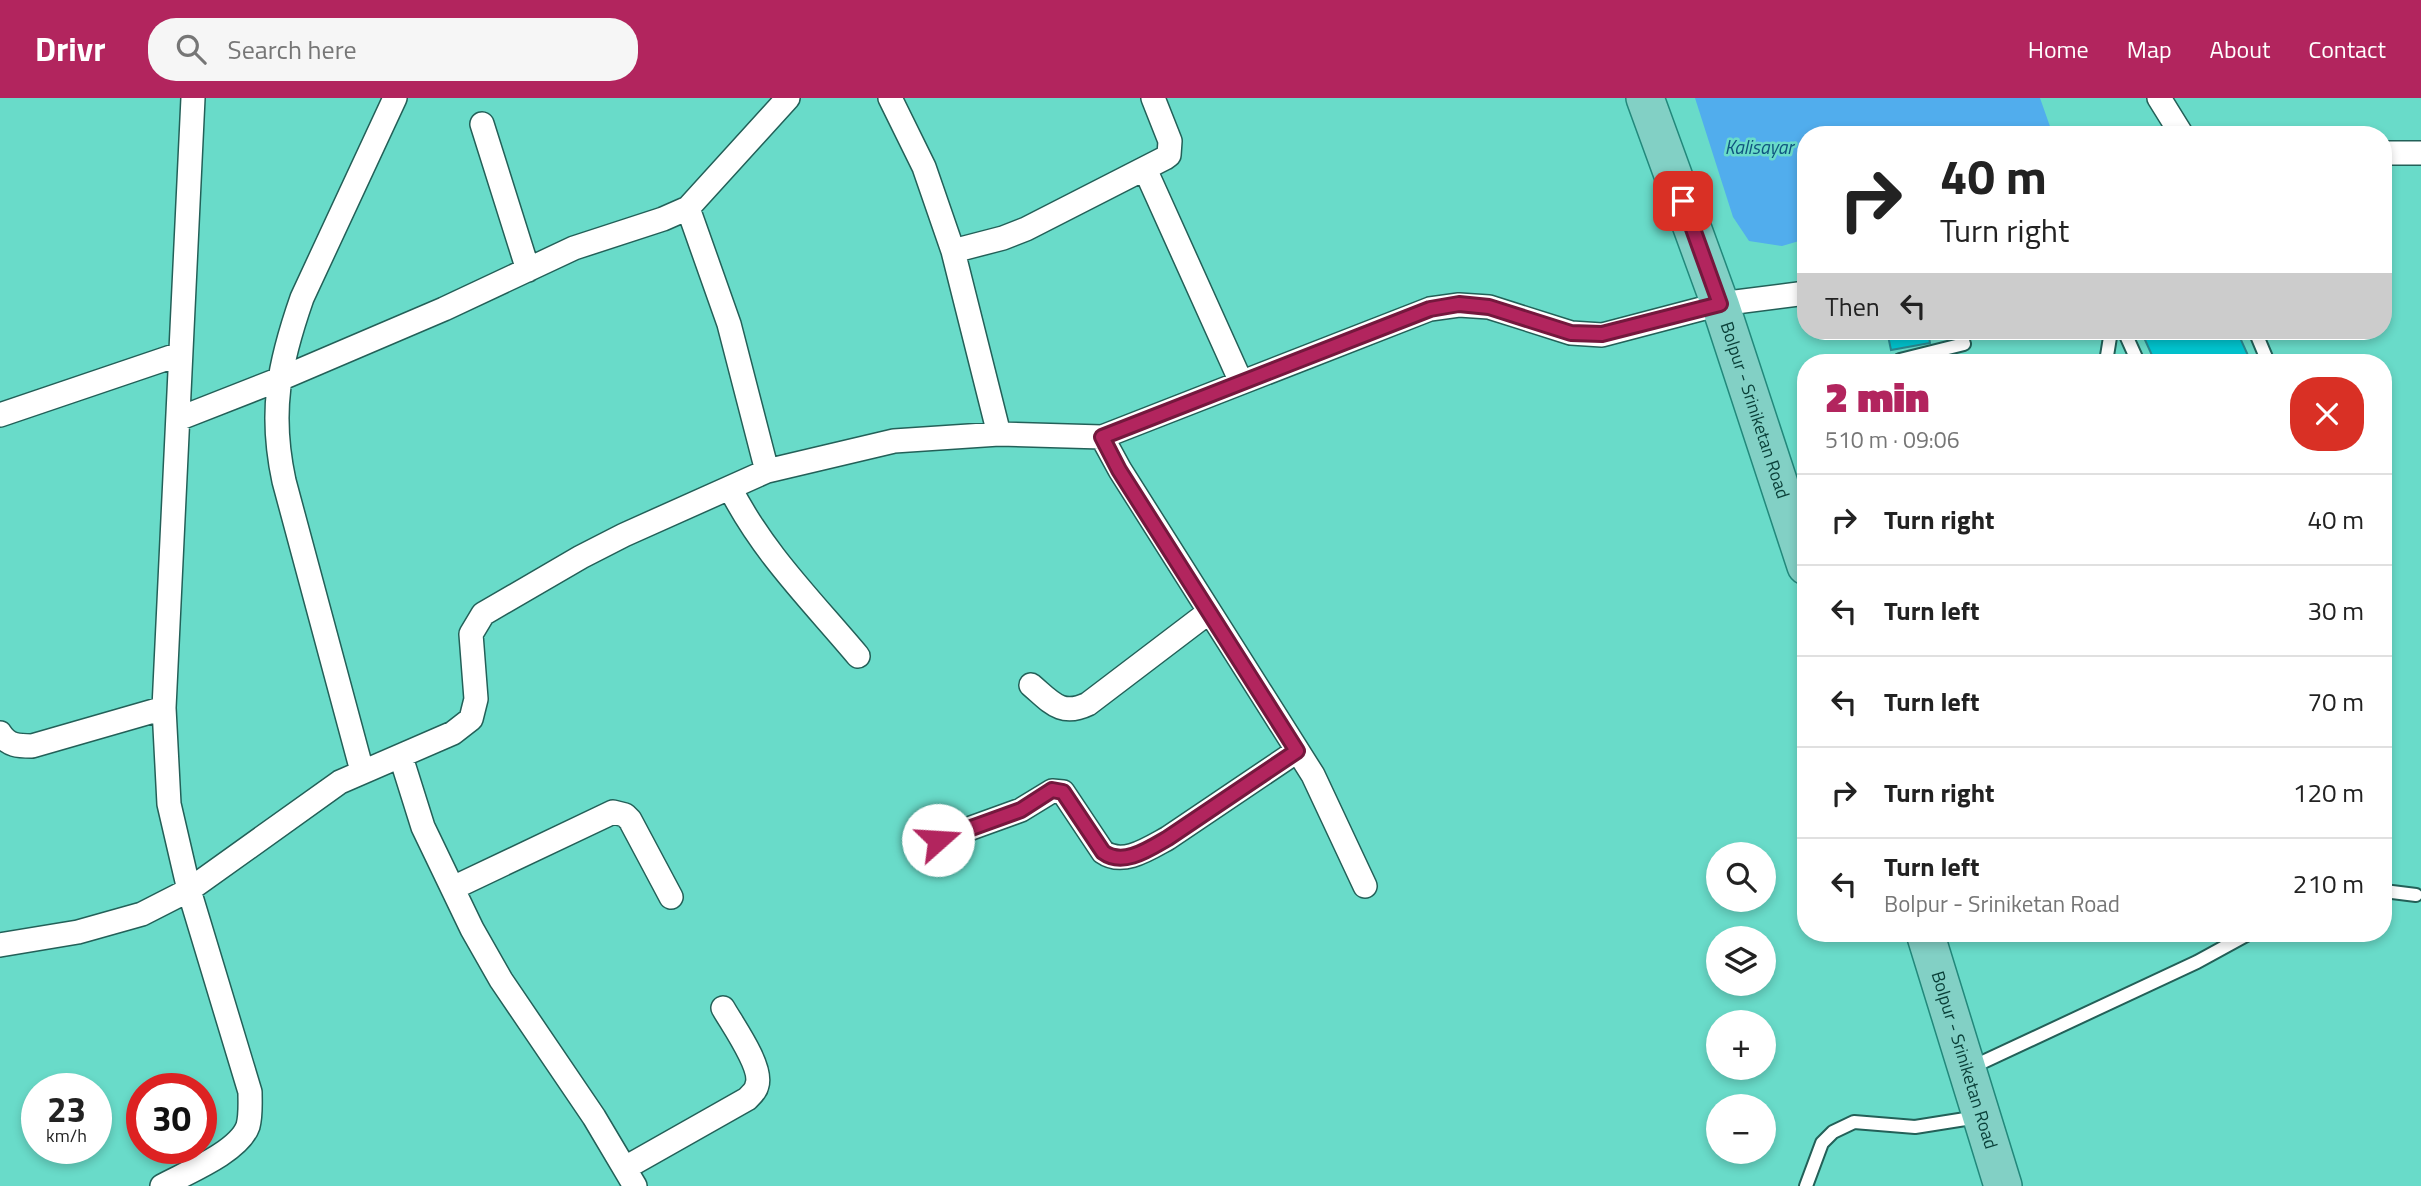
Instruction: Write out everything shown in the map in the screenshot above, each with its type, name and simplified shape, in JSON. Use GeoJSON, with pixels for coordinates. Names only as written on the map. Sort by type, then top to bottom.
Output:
{"type":"FeatureCollection","features":[{"type":"Feature","properties":{"kind":"main road","name":"Bolpur - Sriniketan Road"},"geometry":{"type":"LineString","coordinates":[[1645,98],[1720,304],[1797,529]]}},
{"type":"Feature","properties":{"kind":"main road","name":"Bolpur - Sriniketan Road"},"geometry":{"type":"LineString","coordinates":[[1928,942],[2003,1186]]}},
{"type":"Feature","properties":{"kind":"street"},"geometry":{"type":"LineString","coordinates":[[162,1186],[239,1141],[248,1127],[250,1111],[250,1092],[188,890],[169,804],[164,708],[193,98]]}},
{"type":"Feature","properties":{"kind":"street"},"geometry":{"type":"LineString","coordinates":[[362,771],[284,481],[275,419],[291,330],[312,273],[395,98]]}},
{"type":"Feature","properties":{"kind":"street"},"geometry":{"type":"LineString","coordinates":[[178,419],[281,379],[574,248],[663,219],[688,208],[788,98]]}},
{"type":"Feature","properties":{"kind":"street"},"geometry":{"type":"LineString","coordinates":[[890,98],[924,167],[953,251],[999,434]]}},
{"type":"Feature","properties":{"kind":"street"},"geometry":{"type":"LineString","coordinates":[[953,251],[1026,229],[1169,155],[1171,146],[1153,98]]}},
{"type":"Feature","properties":{"kind":"street"},"geometry":{"type":"LineString","coordinates":[[2159,98],[2176,126]]}},
{"type":"Feature","properties":{"kind":"street"},"geometry":{"type":"LineString","coordinates":[[482,124],[528,270]]}},
{"type":"Feature","properties":{"kind":"street"},"geometry":{"type":"LineString","coordinates":[[2392,153],[2421,153]]}},
{"type":"Feature","properties":{"kind":"street"},"geometry":{"type":"LineString","coordinates":[[1145,169],[1241,382]]}},
{"type":"Feature","properties":{"kind":"street"},"geometry":{"type":"LineString","coordinates":[[688,208],[729,324],[767,471]]}},
{"type":"Feature","properties":{"kind":"street"},"geometry":{"type":"LineString","coordinates":[[0,945],[78,932],[142,914],[188,890],[321,794],[362,771],[401,757],[453,733],[471,719],[476,699],[471,634],[483,614],[592,551],[767,471],[894,441],[999,434],[1102,437],[1430,309],[1459,304],[1489,307],[1571,333],[1602,334],[1720,304],[1797,294]]}},
{"type":"Feature","properties":{"kind":"street"},"geometry":{"type":"LineString","coordinates":[[0,415],[180,354]]}},
{"type":"Feature","properties":{"kind":"street"},"geometry":{"type":"LineString","coordinates":[[1102,437],[1119,470],[1318,784],[1365,886]]}},
{"type":"Feature","properties":{"kind":"street"},"geometry":{"type":"LineString","coordinates":[[730,488],[747,520],[783,571],[858,656]]}},
{"type":"Feature","properties":{"kind":"street"},"geometry":{"type":"LineString","coordinates":[[1031,685],[1054,705],[1065,710],[1075,710],[1088,704],[1209,612]]}},
{"type":"Feature","properties":{"kind":"street"},"geometry":{"type":"LineString","coordinates":[[0,733],[13,745],[32,746],[164,708]]}},
{"type":"Feature","properties":{"kind":"street"},"geometry":{"type":"LineString","coordinates":[[938,840],[1021,810],[1052,790],[1058,790],[1063,792],[1103,852],[1110,857],[1121,859],[1168,838],[1297,751]]}},
{"type":"Feature","properties":{"kind":"street"},"geometry":{"type":"LineString","coordinates":[[401,757],[423,827],[472,929],[501,980],[594,1117],[630,1177],[754,1092],[758,1084],[755,1066],[723,1008]]}},
{"type":"Feature","properties":{"kind":"street"},"geometry":{"type":"LineString","coordinates":[[453,888],[618,812],[630,820],[671,897]]}},
{"type":"Feature","properties":{"kind":"lane"},"geometry":{"type":"LineString","coordinates":[[1925,354],[1964,344],[1963,340]]}},
{"type":"Feature","properties":{"kind":"lane"},"geometry":{"type":"LineString","coordinates":[[2392,892],[2416,895]]}},
{"type":"Feature","properties":{"kind":"lane"},"geometry":{"type":"LineString","coordinates":[[1967,1070],[2197,962],[2234,942]]}},
{"type":"Feature","properties":{"kind":"lane"},"geometry":{"type":"LineString","coordinates":[[1806,1186],[1822,1143],[1833,1132],[1853,1122],[1915,1127],[1982,1116]]}},
{"type":"Feature","properties":{"kind":"water","name":"Kalisayar"},"geometry":{"type":"Polygon","coordinates":[[[1695,98],[2040,98],[2050,126],[1797,126],[1797,242],[1782,246],[1749,241],[1733,217],[1695,98]]]}},
{"type":"Feature","properties":{"kind":"building"},"geometry":{"type":"Polygon","coordinates":[[[1889,340],[1930,340],[1930,343],[1891,350],[1889,340]]]}},
{"type":"Feature","properties":{"kind":"building"},"geometry":{"type":"Polygon","coordinates":[[[2145,340],[2241,340],[2247,354],[2151,354],[2145,340]]]}},
{"type":"Feature","properties":{"kind":"route"},"geometry":{"type":"LineString","coordinates":[[938,840],[1021,810],[1052,790],[1058,790],[1063,792],[1103,852],[1110,857],[1121,859],[1168,838],[1297,751],[1119,470],[1102,437],[1430,309],[1459,304],[1489,307],[1571,333],[1602,334],[1720,304],[1683,201]]}}]}
